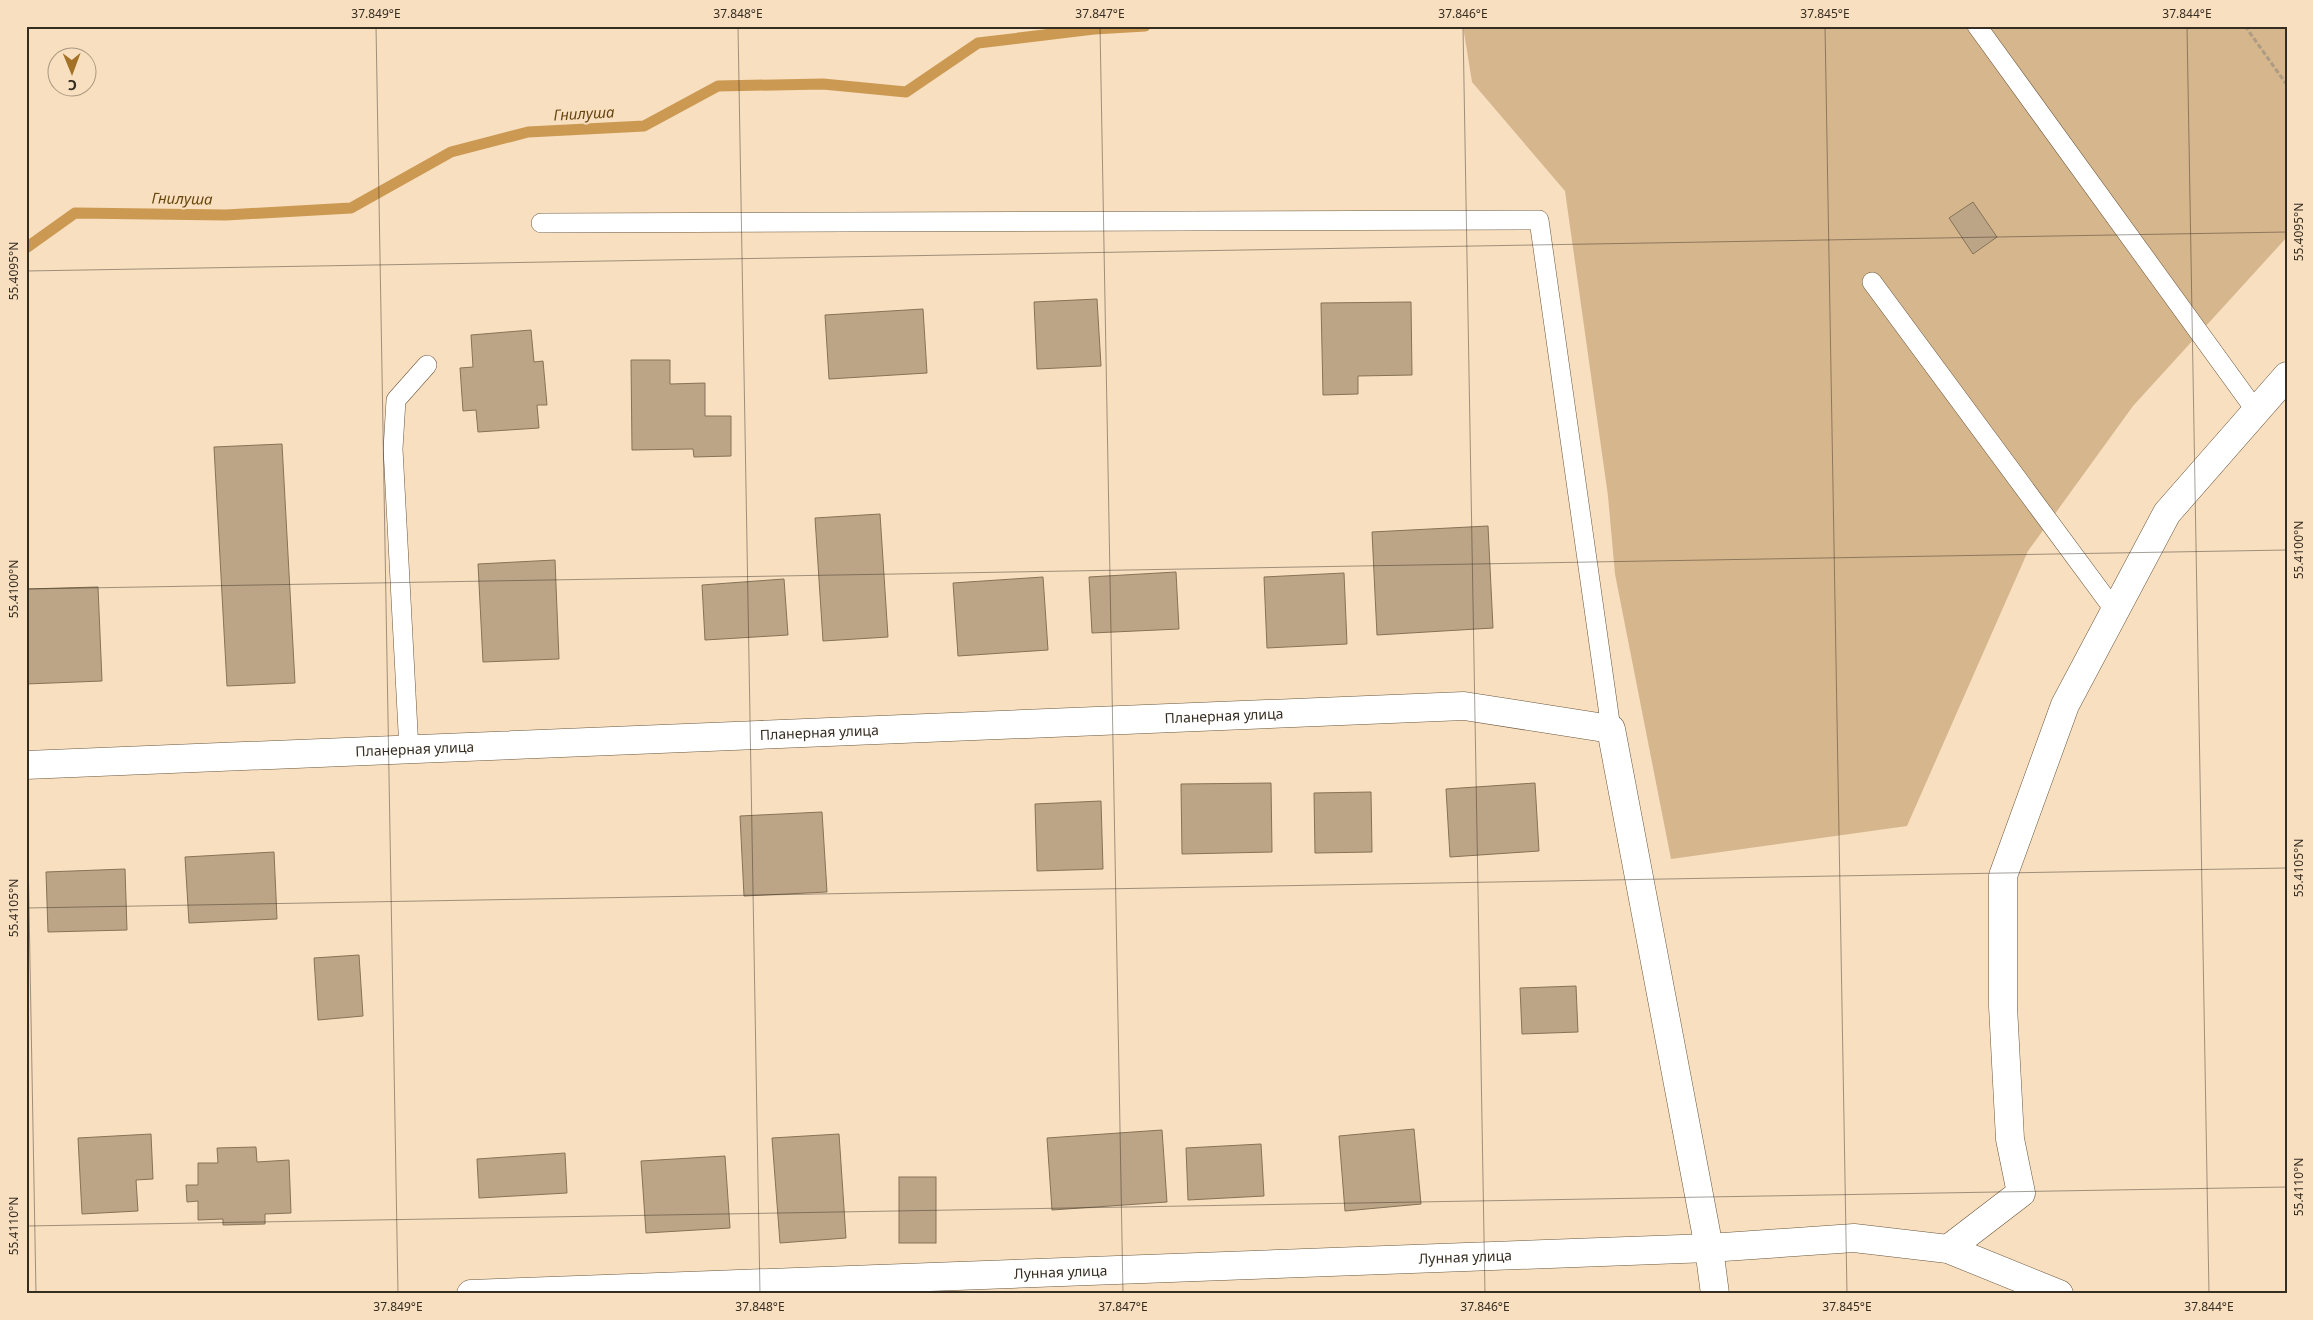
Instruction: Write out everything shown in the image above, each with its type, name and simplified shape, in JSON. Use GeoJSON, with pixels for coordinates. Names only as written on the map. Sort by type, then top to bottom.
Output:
{"type":"FeatureCollection","features":[{"type":"Feature","properties":{"kind":"street"},"geometry":{"type":"LineString","coordinates":[[1948,1248],[2021,1192],[2010,1139],[2003,1006],[2003,876],[2065,705],[2167,512],[2287,376]]}},
{"type":"Feature","properties":{"kind":"street","name":"Планерная улица"},"geometry":{"type":"LineString","coordinates":[[26,765],[1464,706],[1611,728]]}},
{"type":"Feature","properties":{"kind":"street"},"geometry":{"type":"LineString","coordinates":[[1611,728],[1709,1248],[1715,1294]]}},
{"type":"Feature","properties":{"kind":"street","name":"Лунная улица"},"geometry":{"type":"LineString","coordinates":[[471,1294],[1709,1248],[1854,1238],[1948,1248],[2059,1294]]}},
{"type":"Feature","properties":{"kind":"lane"},"geometry":{"type":"LineString","coordinates":[[1977,26],[2256,411]]}},
{"type":"Feature","properties":{"kind":"lane"},"geometry":{"type":"LineString","coordinates":[[541,223],[1538,220],[1611,728]]}},
{"type":"Feature","properties":{"kind":"lane"},"geometry":{"type":"LineString","coordinates":[[1872,282],[2115,612]]}},
{"type":"Feature","properties":{"kind":"lane"},"geometry":{"type":"LineString","coordinates":[[408,750],[393,449],[396,400],[427,365]]}},
{"type":"Feature","properties":{"kind":"path"},"geometry":{"type":"LineString","coordinates":[[2245,26],[2287,85]]}},
{"type":"Feature","properties":{"kind":"shaded area"},"geometry":{"type":"Polygon","coordinates":[[[1463,26],[2287,26],[2287,237],[2133,406],[2028,551],[1907,826],[1671,859],[1615,574],[1608,496],[1565,191],[1472,82],[1463,26]]]}},
{"type":"Feature","properties":{"kind":"building"},"geometry":{"type":"Polygon","coordinates":[[[1973,202],[1997,237],[1973,254],[1949,218],[1973,202]]]}},
{"type":"Feature","properties":{"kind":"building"},"geometry":{"type":"Polygon","coordinates":[[[1097,299],[1101,366],[1037,369],[1034,302],[1097,299]]]}},
{"type":"Feature","properties":{"kind":"building"},"geometry":{"type":"Polygon","coordinates":[[[1411,302],[1412,375],[1358,376],[1358,394],[1323,395],[1321,303],[1411,302]]]}},
{"type":"Feature","properties":{"kind":"building"},"geometry":{"type":"Polygon","coordinates":[[[923,309],[927,373],[829,379],[825,315],[923,309]]]}},
{"type":"Feature","properties":{"kind":"building"},"geometry":{"type":"Polygon","coordinates":[[[531,330],[534,362],[543,361],[547,405],[537,405],[539,428],[478,432],[476,410],[463,411],[460,368],[473,367],[471,335],[531,330]]]}},
{"type":"Feature","properties":{"kind":"building"},"geometry":{"type":"Polygon","coordinates":[[[631,360],[670,360],[670,384],[705,383],[705,416],[731,416],[731,456],[694,457],[693,449],[632,450],[631,360]]]}},
{"type":"Feature","properties":{"kind":"building"},"geometry":{"type":"Polygon","coordinates":[[[282,444],[295,683],[227,686],[214,447],[282,444]]]}},
{"type":"Feature","properties":{"kind":"building"},"geometry":{"type":"Polygon","coordinates":[[[880,514],[888,637],[823,641],[815,518],[880,514]]]}},
{"type":"Feature","properties":{"kind":"building"},"geometry":{"type":"Polygon","coordinates":[[[1488,526],[1493,628],[1377,635],[1372,532],[1488,526]]]}},
{"type":"Feature","properties":{"kind":"building"},"geometry":{"type":"Polygon","coordinates":[[[555,560],[559,659],[483,662],[478,564],[555,560]]]}},
{"type":"Feature","properties":{"kind":"building"},"geometry":{"type":"Polygon","coordinates":[[[1176,572],[1179,629],[1092,633],[1089,577],[1176,572]]]}},
{"type":"Feature","properties":{"kind":"building"},"geometry":{"type":"Polygon","coordinates":[[[1344,573],[1347,644],[1267,648],[1264,577],[1344,573]]]}},
{"type":"Feature","properties":{"kind":"building"},"geometry":{"type":"Polygon","coordinates":[[[1043,577],[1048,650],[958,656],[953,583],[1043,577]]]}},
{"type":"Feature","properties":{"kind":"building"},"geometry":{"type":"Polygon","coordinates":[[[784,579],[788,635],[705,640],[702,585],[784,579]]]}},
{"type":"Feature","properties":{"kind":"building"},"geometry":{"type":"Polygon","coordinates":[[[98,587],[102,681],[26,684],[26,589],[98,587]]]}},
{"type":"Feature","properties":{"kind":"building"},"geometry":{"type":"Polygon","coordinates":[[[1271,783],[1272,852],[1182,854],[1181,784],[1271,783]]]}},
{"type":"Feature","properties":{"kind":"building"},"geometry":{"type":"Polygon","coordinates":[[[1535,783],[1539,851],[1450,857],[1446,789],[1535,783]]]}},
{"type":"Feature","properties":{"kind":"building"},"geometry":{"type":"Polygon","coordinates":[[[1371,792],[1372,852],[1315,853],[1314,793],[1371,792]]]}},
{"type":"Feature","properties":{"kind":"building"},"geometry":{"type":"Polygon","coordinates":[[[1101,801],[1103,869],[1037,871],[1035,804],[1101,801]]]}},
{"type":"Feature","properties":{"kind":"building"},"geometry":{"type":"Polygon","coordinates":[[[822,812],[827,892],[744,896],[740,816],[822,812]]]}},
{"type":"Feature","properties":{"kind":"building"},"geometry":{"type":"Polygon","coordinates":[[[274,852],[277,919],[189,923],[185,857],[274,852]]]}},
{"type":"Feature","properties":{"kind":"building"},"geometry":{"type":"Polygon","coordinates":[[[125,869],[127,930],[48,932],[46,872],[125,869]]]}},
{"type":"Feature","properties":{"kind":"building"},"geometry":{"type":"Polygon","coordinates":[[[359,955],[363,1016],[318,1020],[314,958],[359,955]]]}},
{"type":"Feature","properties":{"kind":"building"},"geometry":{"type":"Polygon","coordinates":[[[1576,986],[1578,1032],[1522,1034],[1520,988],[1576,986]]]}},
{"type":"Feature","properties":{"kind":"building"},"geometry":{"type":"Polygon","coordinates":[[[1414,1129],[1421,1204],[1345,1211],[1339,1136],[1414,1129]]]}},
{"type":"Feature","properties":{"kind":"building"},"geometry":{"type":"Polygon","coordinates":[[[1162,1130],[1167,1202],[1052,1210],[1047,1138],[1162,1130]]]}},
{"type":"Feature","properties":{"kind":"building"},"geometry":{"type":"Polygon","coordinates":[[[151,1134],[153,1179],[136,1180],[138,1211],[82,1214],[78,1138],[151,1134]]]}},
{"type":"Feature","properties":{"kind":"building"},"geometry":{"type":"Polygon","coordinates":[[[839,1134],[846,1238],[780,1243],[772,1138],[839,1134]]]}},
{"type":"Feature","properties":{"kind":"building"},"geometry":{"type":"Polygon","coordinates":[[[1261,1144],[1264,1196],[1188,1200],[1186,1148],[1261,1144]]]}},
{"type":"Feature","properties":{"kind":"building"},"geometry":{"type":"Polygon","coordinates":[[[256,1147],[257,1162],[289,1160],[291,1213],[265,1214],[265,1224],[223,1225],[223,1219],[198,1220],[198,1201],[187,1202],[186,1185],[198,1185],[198,1163],[218,1163],[217,1148],[256,1147]]]}},
{"type":"Feature","properties":{"kind":"building"},"geometry":{"type":"Polygon","coordinates":[[[565,1153],[567,1193],[479,1198],[477,1159],[565,1153]]]}},
{"type":"Feature","properties":{"kind":"building"},"geometry":{"type":"Polygon","coordinates":[[[725,1156],[730,1228],[646,1233],[641,1161],[725,1156]]]}},
{"type":"Feature","properties":{"kind":"building"},"geometry":{"type":"Polygon","coordinates":[[[899,1177],[936,1177],[936,1243],[899,1243],[899,1177]]]}},
{"type":"Feature","properties":{"kind":"waterway","name":"Гнилуша"},"geometry":{"type":"LineString","coordinates":[[26,248],[75,213],[226,215],[351,208],[451,152],[528,132],[644,126],[718,86],[823,84],[906,92],[978,43],[1094,29],[1145,26]]}}]}
